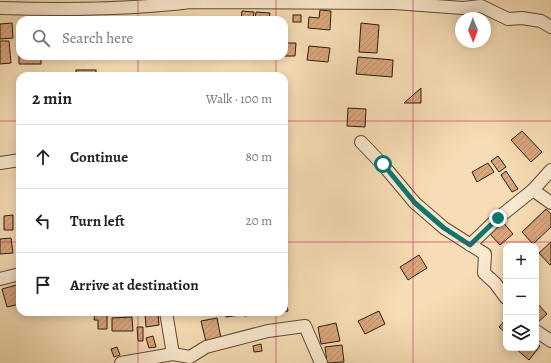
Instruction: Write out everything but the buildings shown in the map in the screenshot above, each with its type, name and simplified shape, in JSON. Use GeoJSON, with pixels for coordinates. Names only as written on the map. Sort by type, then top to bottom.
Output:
{"type":"FeatureCollection","features":[{"type":"Feature","properties":{"kind":"street"},"geometry":{"type":"LineString","coordinates":[[0,8],[41,5],[119,8],[178,2],[394,3],[463,8],[481,6],[508,19],[522,18],[541,21],[551,27]]}},
{"type":"Feature","properties":{"kind":"street"},"geometry":{"type":"LineString","coordinates":[[361,142],[383,164],[415,203],[444,228],[485,254],[484,273],[495,283],[503,294]]}},
{"type":"Feature","properties":{"kind":"street"},"geometry":{"type":"LineString","coordinates":[[0,163],[16,161]]}},
{"type":"Feature","properties":{"kind":"street"},"geometry":{"type":"LineString","coordinates":[[470,245],[498,218],[533,190],[551,170]]}},
{"type":"Feature","properties":{"kind":"street"},"geometry":{"type":"LineString","coordinates":[[533,190],[551,203]]}},
{"type":"Feature","properties":{"kind":"street"},"geometry":{"type":"LineString","coordinates":[[0,279],[16,275]]}},
{"type":"Feature","properties":{"kind":"street"},"geometry":{"type":"LineString","coordinates":[[167,316],[173,354]]}},
{"type":"Feature","properties":{"kind":"street"},"geometry":{"type":"LineString","coordinates":[[121,363],[173,354],[190,357],[206,347],[268,331],[305,326],[321,363]]}},
{"type":"Feature","properties":{"kind":"street"},"geometry":{"type":"LineString","coordinates":[[539,333],[551,341]]}},
{"type":"Feature","properties":{"kind":"route"},"geometry":{"type":"LineString","coordinates":[[383,164],[415,203],[444,228],[470,245],[498,218]]}}]}
